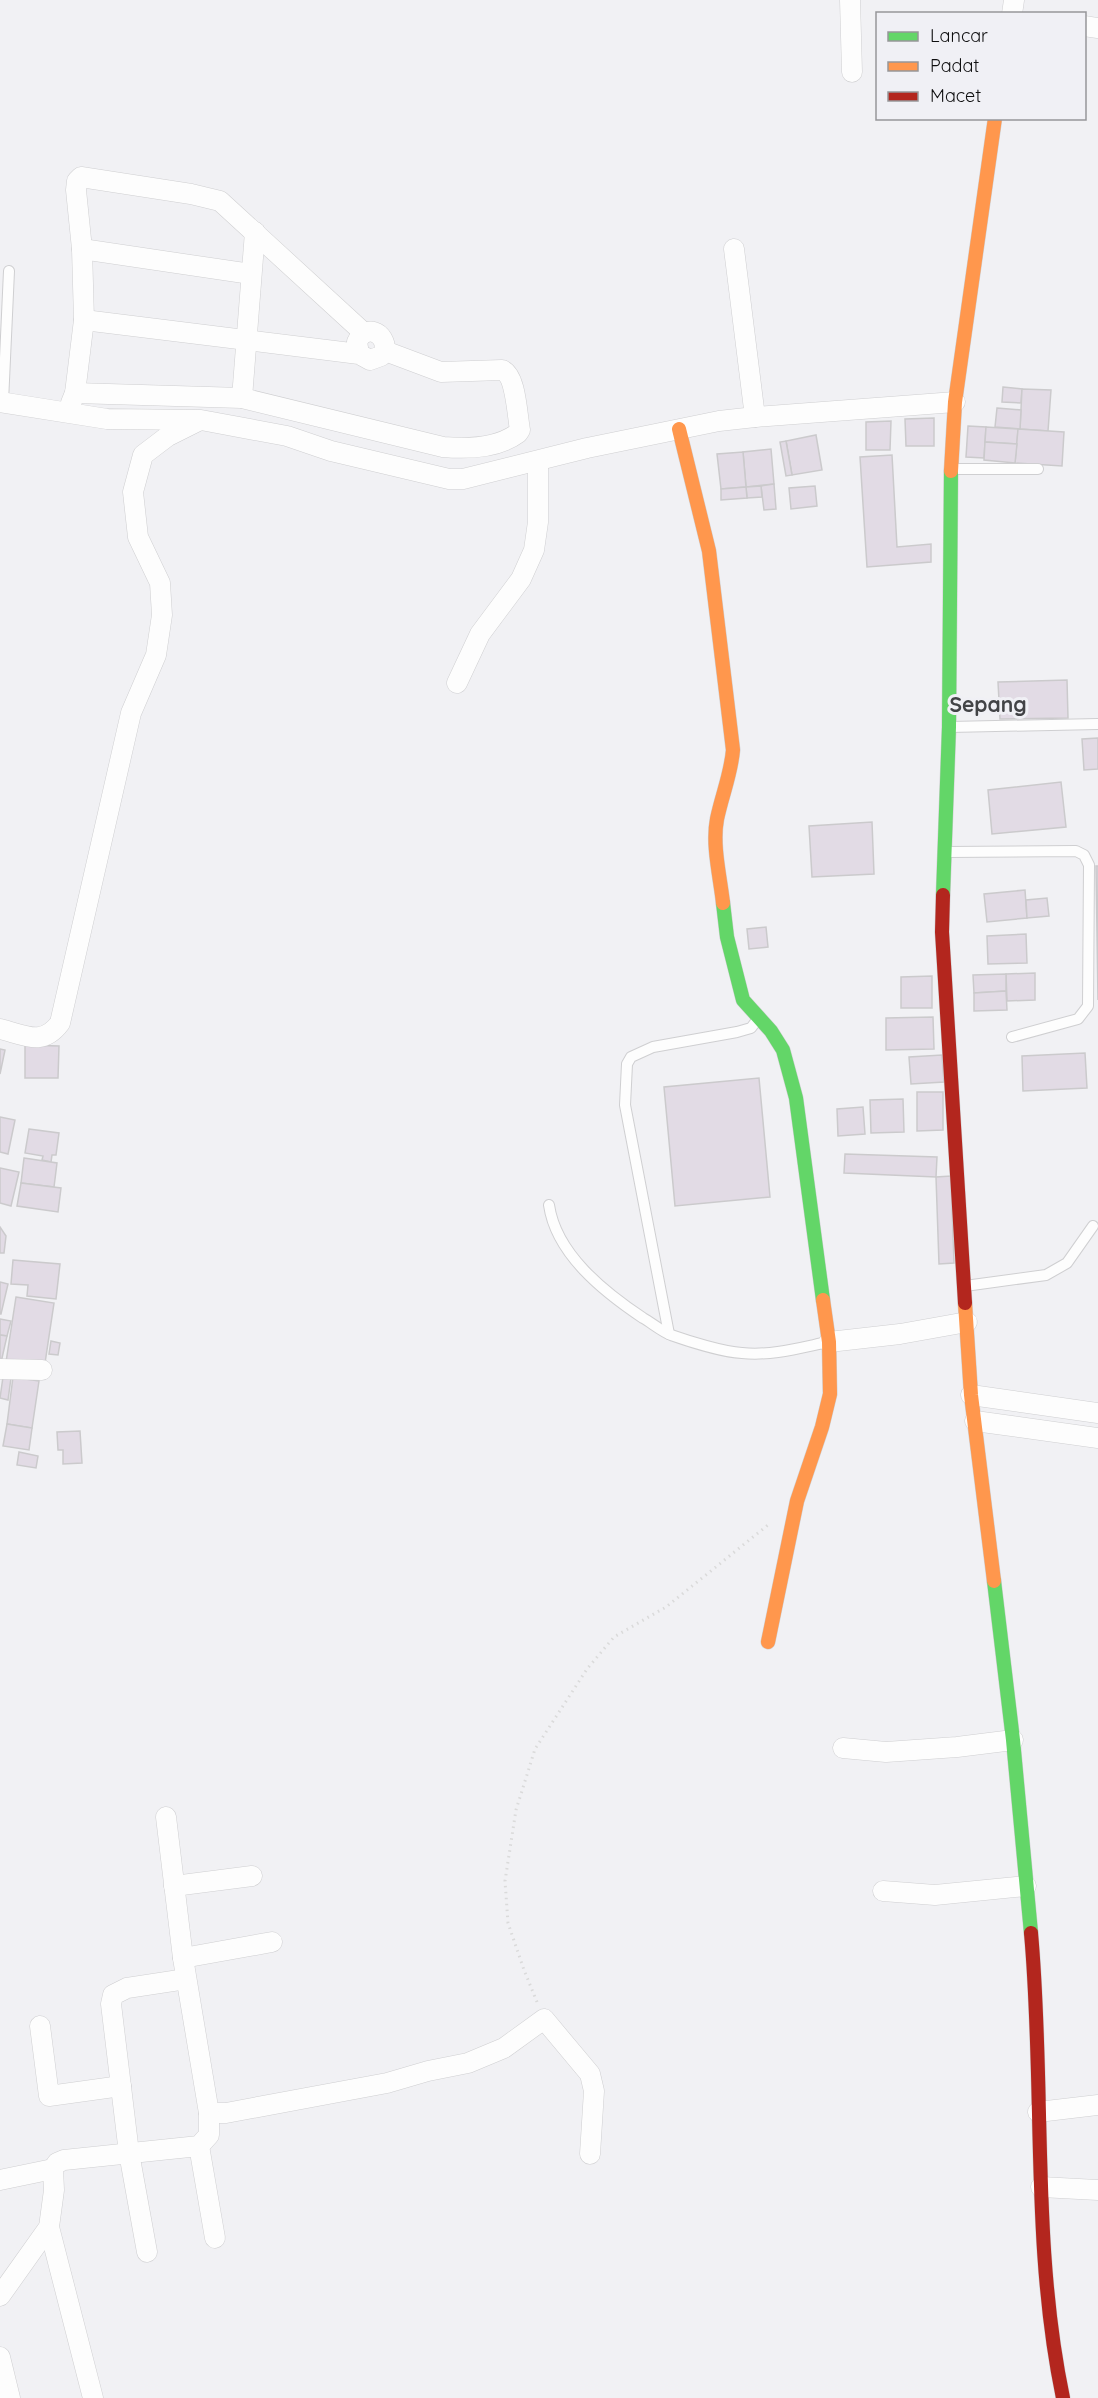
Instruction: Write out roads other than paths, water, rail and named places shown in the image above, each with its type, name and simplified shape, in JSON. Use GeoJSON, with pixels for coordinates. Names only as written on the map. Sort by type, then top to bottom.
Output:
{"type":"FeatureCollection","features":[{"type":"Feature","properties":{"kind":"street"},"geometry":{"type":"LineString","coordinates":[[850,0],[852,72]]}},
{"type":"Feature","properties":{"kind":"street"},"geometry":{"type":"LineString","coordinates":[[995,120],[955,402],[951,469],[950,727],[942,932],[971,1395],[1013,1740],[1031,1938],[1045,2273],[1053,2351],[1063,2398]]}},
{"type":"Feature","properties":{"kind":"street"},"geometry":{"type":"LineString","coordinates":[[68,414],[75,393],[84,320],[82,249],[76,190],[77,181],[81,177],[213,198],[227,206],[364,333]]}},
{"type":"Feature","properties":{"kind":"street"},"geometry":{"type":"LineString","coordinates":[[242,398],[255,232]]}},
{"type":"Feature","properties":{"kind":"street"},"geometry":{"type":"LineString","coordinates":[[82,249],[251,274]]}},
{"type":"Feature","properties":{"kind":"street"},"geometry":{"type":"LineString","coordinates":[[734,249],[755,417]]}},
{"type":"Feature","properties":{"kind":"street"},"geometry":{"type":"LineString","coordinates":[[84,320],[359,354],[370,360],[376,359],[385,351]]}},
{"type":"Feature","properties":{"kind":"street"},"geometry":{"type":"LineString","coordinates":[[359,354],[357,342],[364,333],[371,331],[383,338],[385,351]]}},
{"type":"Feature","properties":{"kind":"street"},"geometry":{"type":"LineString","coordinates":[[75,393],[242,398],[443,447],[462,449],[488,445],[518,434],[520,430],[512,379],[508,372],[501,370],[441,372],[385,351]]}},
{"type":"Feature","properties":{"kind":"street"},"geometry":{"type":"LineString","coordinates":[[2,402],[107,419],[201,420],[287,436],[331,451],[448,479],[476,477],[587,448],[679,429],[755,417],[955,402]]}},
{"type":"Feature","properties":{"kind":"street"},"geometry":{"type":"LineString","coordinates":[[0,1029],[41,1038],[51,1034],[60,1023],[131,713],[156,655],[162,615],[160,583],[138,537],[133,492],[143,455],[168,436],[201,420]]}},
{"type":"Feature","properties":{"kind":"street"},"geometry":{"type":"LineString","coordinates":[[679,429],[709,550],[733,750],[731,770],[717,820],[716,842],[727,937],[743,1000],[771,1031],[783,1050],[796,1098],[829,1342],[830,1394],[822,1427],[797,1501],[768,1642]]}},
{"type":"Feature","properties":{"kind":"street"},"geometry":{"type":"LineString","coordinates":[[456,684],[480,634],[521,579],[534,550],[538,522],[538,461]]}},
{"type":"Feature","properties":{"kind":"street"},"geometry":{"type":"LineString","coordinates":[[829,1342],[900,1334],[967,1322]]}},
{"type":"Feature","properties":{"kind":"street"},"geometry":{"type":"LineString","coordinates":[[0,1369],[42,1370]]}},
{"type":"Feature","properties":{"kind":"street"},"geometry":{"type":"LineString","coordinates":[[971,1395],[1098,1413]]}},
{"type":"Feature","properties":{"kind":"street"},"geometry":{"type":"LineString","coordinates":[[1054,1432],[1056,1407]]}},
{"type":"Feature","properties":{"kind":"street"},"geometry":{"type":"LineString","coordinates":[[975,1421],[1098,1438]]}},
{"type":"Feature","properties":{"kind":"street"},"geometry":{"type":"LineString","coordinates":[[843,1748],[886,1752],[1013,1740]]}},
{"type":"Feature","properties":{"kind":"street"},"geometry":{"type":"LineString","coordinates":[[93,2398],[49,2227],[54,2190],[53,2169],[57,2163],[64,2160],[199,2146],[209,2135],[209,2113],[186,1980],[166,1817]]}},
{"type":"Feature","properties":{"kind":"street"},"geometry":{"type":"LineString","coordinates":[[174,1886],[252,1876]]}},
{"type":"Feature","properties":{"kind":"street"},"geometry":{"type":"LineString","coordinates":[[883,1891],[935,1895],[1026,1886]]}},
{"type":"Feature","properties":{"kind":"street"},"geometry":{"type":"LineString","coordinates":[[183,1958],[272,1942]]}},
{"type":"Feature","properties":{"kind":"street"},"geometry":{"type":"LineString","coordinates":[[147,2252],[129,2153],[111,2004],[113,1995],[127,1988],[186,1980]]}},
{"type":"Feature","properties":{"kind":"street"},"geometry":{"type":"LineString","coordinates":[[209,2113],[226,2113],[387,2083],[468,2063],[504,2048],[544,2019],[590,2074],[594,2091],[590,2154]]}},
{"type":"Feature","properties":{"kind":"street"},"geometry":{"type":"LineString","coordinates":[[40,2026],[49,2096],[121,2086]]}},
{"type":"Feature","properties":{"kind":"street"},"geometry":{"type":"LineString","coordinates":[[1038,2112],[1098,2105]]}},
{"type":"Feature","properties":{"kind":"street"},"geometry":{"type":"LineString","coordinates":[[199,2146],[215,2238]]}},
{"type":"Feature","properties":{"kind":"street"},"geometry":{"type":"LineString","coordinates":[[0,2180],[53,2169]]}},
{"type":"Feature","properties":{"kind":"street"},"geometry":{"type":"LineString","coordinates":[[1041,2187],[1098,2190]]}},
{"type":"Feature","properties":{"kind":"street"},"geometry":{"type":"LineString","coordinates":[[0,2296],[49,2227]]}},
{"type":"Feature","properties":{"kind":"street"},"geometry":{"type":"LineString","coordinates":[[0,2357],[10,2398]]}},
{"type":"Feature","properties":{"kind":"lane"},"geometry":{"type":"LineString","coordinates":[[2,402],[9,272]]}},
{"type":"Feature","properties":{"kind":"lane"},"geometry":{"type":"LineString","coordinates":[[951,469],[1038,469]]}},
{"type":"Feature","properties":{"kind":"lane"},"geometry":{"type":"LineString","coordinates":[[950,727],[1098,724]]}},
{"type":"Feature","properties":{"kind":"lane"},"geometry":{"type":"LineString","coordinates":[[944,852],[1076,851],[1084,855],[1089,865],[1088,1006],[1078,1019],[1012,1037]]}},
{"type":"Feature","properties":{"kind":"lane"},"geometry":{"type":"LineString","coordinates":[[669,1334],[625,1105],[627,1064],[631,1057],[653,1047],[737,1032],[751,1028],[758,1019]]}},
{"type":"Feature","properties":{"kind":"lane"},"geometry":{"type":"LineString","coordinates":[[549,1205],[551,1220],[562,1242],[586,1272],[622,1304],[669,1334],[740,1353],[767,1354],[829,1342]]}},
{"type":"Feature","properties":{"kind":"lane"},"geometry":{"type":"LineString","coordinates":[[964,1286],[1046,1275],[1067,1263],[1093,1226]]}},
{"type":"Feature","properties":{"kind":"district","name":"Sepang"},"geometry":{"type":"Point","coordinates":[988,704]}}]}
